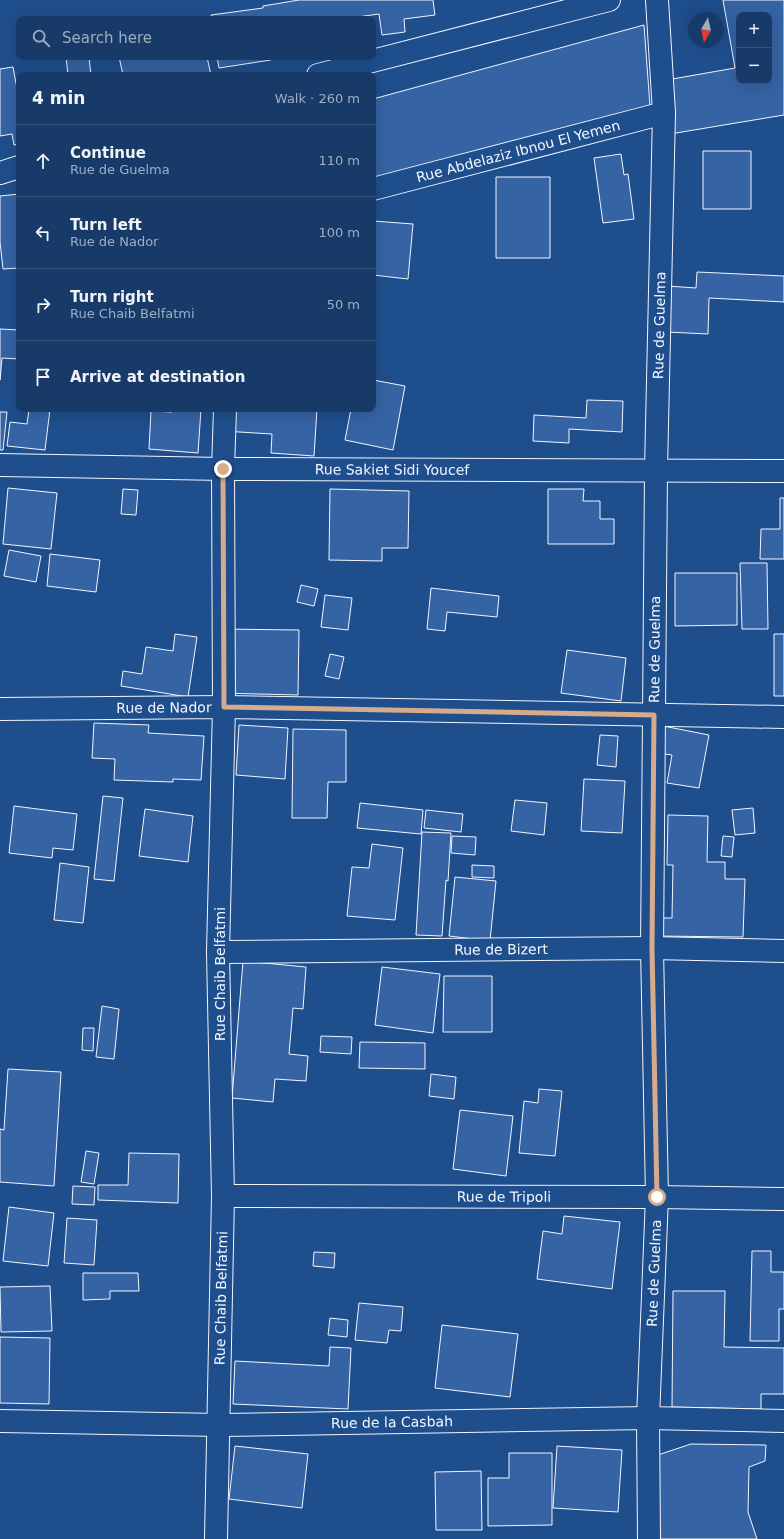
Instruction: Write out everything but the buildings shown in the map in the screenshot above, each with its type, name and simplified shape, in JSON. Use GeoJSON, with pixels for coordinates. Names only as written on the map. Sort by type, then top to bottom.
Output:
{"type":"FeatureCollection","features":[{"type":"Feature","properties":{"kind":"street"},"geometry":{"type":"LineString","coordinates":[[330,72],[609,0]]}},
{"type":"Feature","properties":{"kind":"street","name":"Rue de Guelma"},"geometry":{"type":"LineString","coordinates":[[649,1539],[648,1418],[657,1197],[652,948],[656,470],[664,113],[657,0]]}},
{"type":"Feature","properties":{"kind":"street","name":"Rue Abdelaziz Ibnou El Yemen"},"geometry":{"type":"LineString","coordinates":[[376,188],[664,113]]}},
{"type":"Feature","properties":{"kind":"street"},"geometry":{"type":"LineString","coordinates":[[0,173],[16,168]]}},
{"type":"Feature","properties":{"kind":"street","name":"Rue Chaib Belfatmi"},"geometry":{"type":"LineString","coordinates":[[216,1539],[220,1425],[223,1196],[218,952],[224,707],[223,469],[225,412]]}},
{"type":"Feature","properties":{"kind":"street","name":"Rue Sakiet Sidi Youcef"},"geometry":{"type":"LineString","coordinates":[[0,465],[223,469],[784,471]]}},
{"type":"Feature","properties":{"kind":"street","name":"Rue de Nador"},"geometry":{"type":"LineString","coordinates":[[0,709],[224,707],[784,717]]}},
{"type":"Feature","properties":{"kind":"street","name":"Rue de Bizert"},"geometry":{"type":"LineString","coordinates":[[218,952],[652,948],[784,951]]}},
{"type":"Feature","properties":{"kind":"street","name":"Rue de Tripoli"},"geometry":{"type":"LineString","coordinates":[[223,1196],[657,1197],[784,1199]]}},
{"type":"Feature","properties":{"kind":"street","name":"Rue de la Casbah"},"geometry":{"type":"LineString","coordinates":[[0,1421],[220,1425],[648,1418],[784,1421]]}},
{"type":"Feature","properties":{"kind":"route"},"geometry":{"type":"LineString","coordinates":[[223,469],[224,707],[654,715],[652,948],[657,1197]]}}]}
